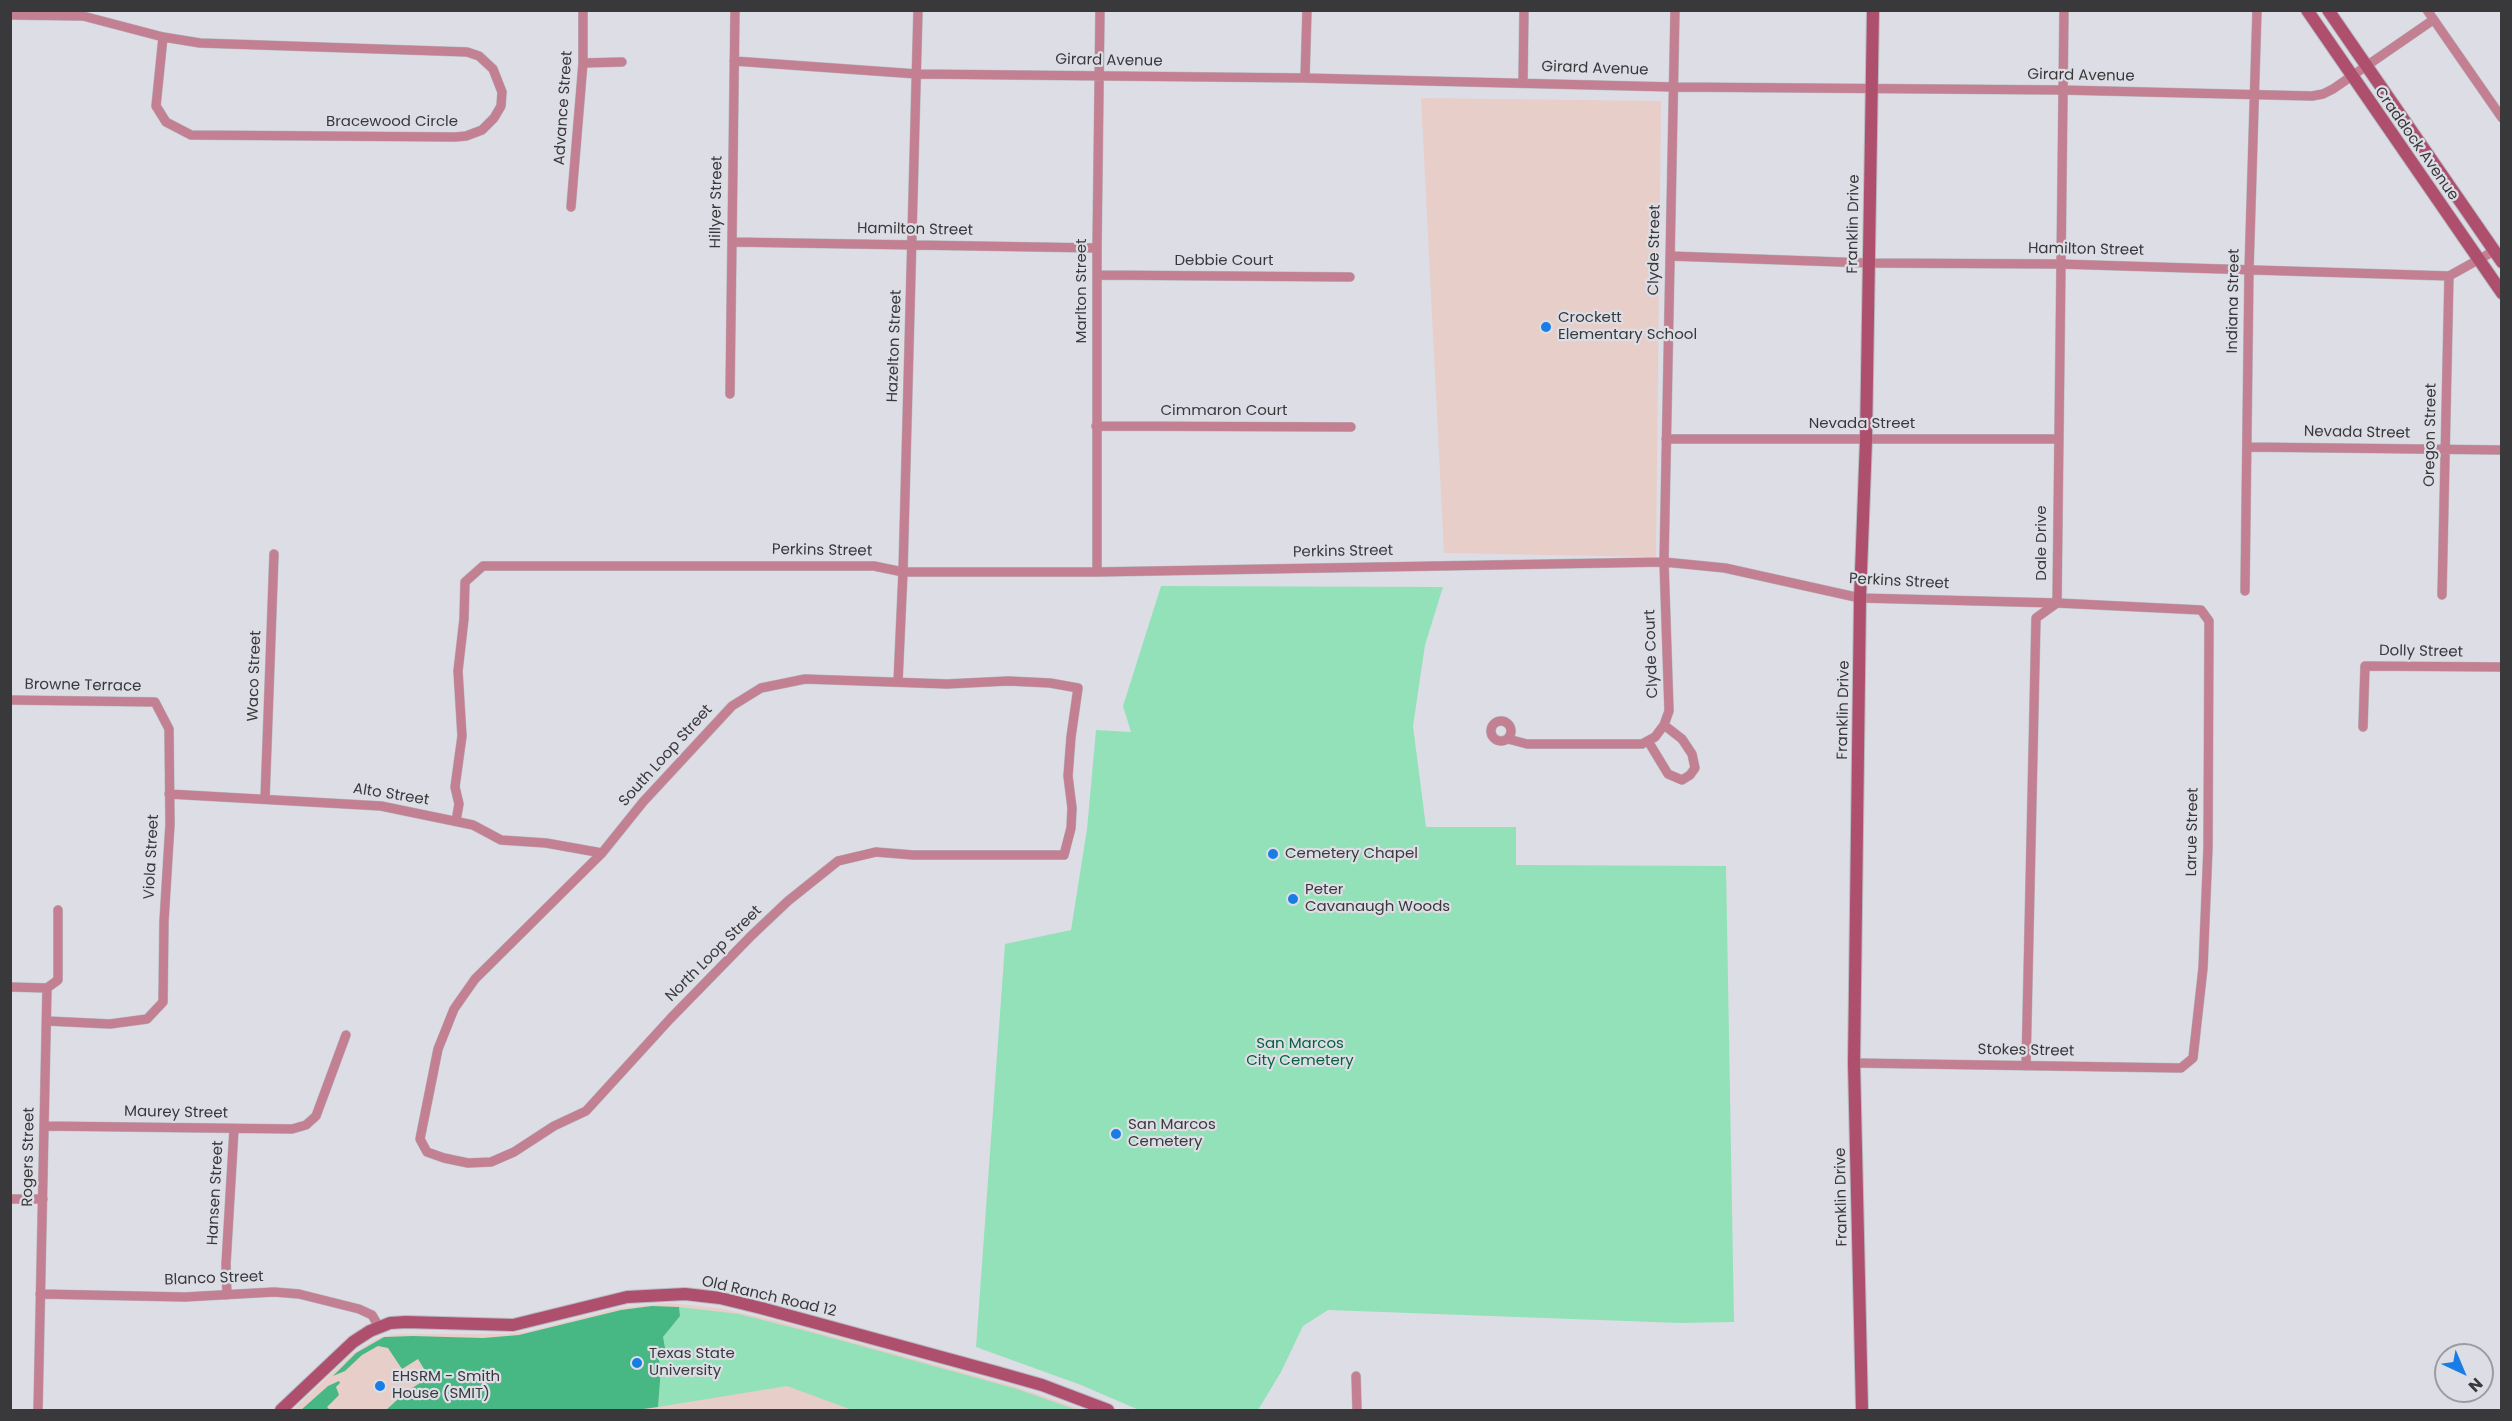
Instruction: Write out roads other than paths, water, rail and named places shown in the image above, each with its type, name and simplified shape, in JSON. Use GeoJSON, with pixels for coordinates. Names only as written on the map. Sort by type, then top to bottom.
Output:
{"type":"FeatureCollection","features":[{"type":"Feature","properties":{"kind":"street","name":"Advance Street"},"geometry":{"type":"LineString","coordinates":[[571,207],[583,63],[583,10]]}},
{"type":"Feature","properties":{"kind":"street","name":"Hillyer Street"},"geometry":{"type":"LineString","coordinates":[[730,394],[735,10]]}},
{"type":"Feature","properties":{"kind":"street","name":"Hazelton Street"},"geometry":{"type":"LineString","coordinates":[[898,682],[918,10]]}},
{"type":"Feature","properties":{"kind":"street","name":"Marlton Street"},"geometry":{"type":"LineString","coordinates":[[1097,572],[1100,10]]}},
{"type":"Feature","properties":{"kind":"street"},"geometry":{"type":"LineString","coordinates":[[1305,78],[1307,10]]}},
{"type":"Feature","properties":{"kind":"street"},"geometry":{"type":"LineString","coordinates":[[1523,82],[1524,10]]}},
{"type":"Feature","properties":{"kind":"street","name":"Clyde Street"},"geometry":{"type":"LineString","coordinates":[[1664,562],[1675,10]]}},
{"type":"Feature","properties":{"kind":"street","name":"Franklin Drive"},"geometry":{"type":"LineString","coordinates":[[1862,1410],[1854,1063],[1860,598],[1866,440],[1873,10]]}},
{"type":"Feature","properties":{"kind":"street","name":"Dale Drive"},"geometry":{"type":"LineString","coordinates":[[2057,603],[2059,264],[2064,10]]}},
{"type":"Feature","properties":{"kind":"street","name":"Indiana Street"},"geometry":{"type":"LineString","coordinates":[[2245,591],[2249,270],[2257,10]]}},
{"type":"Feature","properties":{"kind":"street","name":"Craddock Avenue"},"geometry":{"type":"LineString","coordinates":[[2307,10],[2502,293]]}},
{"type":"Feature","properties":{"kind":"street","name":"Craddock Avenue"},"geometry":{"type":"LineString","coordinates":[[2328,10],[2498,256]]}},
{"type":"Feature","properties":{"kind":"street"},"geometry":{"type":"LineString","coordinates":[[2427,10],[2502,118]]}},
{"type":"Feature","properties":{"kind":"street","name":"Bracewood Circle"},"geometry":{"type":"LineString","coordinates":[[10,15],[71,12],[110,21],[164,38],[208,44],[466,52],[480,56],[493,69],[502,92],[501,106],[494,118],[482,130],[455,137],[191,135],[166,122],[156,106],[164,38]]}},
{"type":"Feature","properties":{"kind":"street","name":"Girard Avenue"},"geometry":{"type":"LineString","coordinates":[[734,62],[917,74],[1305,78],[1673,87],[2323,94],[2367,67],[2433,20]]}},
{"type":"Feature","properties":{"kind":"street"},"geometry":{"type":"LineString","coordinates":[[583,63],[622,62]]}},
{"type":"Feature","properties":{"kind":"street","name":"Hamilton Street"},"geometry":{"type":"LineString","coordinates":[[732,242],[1097,248]]}},
{"type":"Feature","properties":{"kind":"street","name":"Hamilton Street"},"geometry":{"type":"LineString","coordinates":[[1670,256],[1868,263],[2059,264],[2449,276]]}},
{"type":"Feature","properties":{"kind":"street"},"geometry":{"type":"LineString","coordinates":[[2449,276],[2478,260],[2498,256]]}},
{"type":"Feature","properties":{"kind":"street","name":"Debbie Court"},"geometry":{"type":"LineString","coordinates":[[1098,275],[1350,277]]}},
{"type":"Feature","properties":{"kind":"street","name":"Oregon Street"},"geometry":{"type":"LineString","coordinates":[[2442,595],[2449,276]]}},
{"type":"Feature","properties":{"kind":"street","name":"Cimmaron Court"},"geometry":{"type":"LineString","coordinates":[[1096,426],[1351,427]]}},
{"type":"Feature","properties":{"kind":"street","name":"Nevada Street"},"geometry":{"type":"LineString","coordinates":[[1666,439],[2058,439]]}},
{"type":"Feature","properties":{"kind":"street","name":"Nevada Street"},"geometry":{"type":"LineString","coordinates":[[2248,447],[2502,450]]}},
{"type":"Feature","properties":{"kind":"street","name":"Waco Street"},"geometry":{"type":"LineString","coordinates":[[265,799],[274,554]]}},
{"type":"Feature","properties":{"kind":"street","name":"Perkins Street"},"geometry":{"type":"LineString","coordinates":[[456,821],[459,804],[455,787],[462,736],[458,671],[464,619],[465,582],[483,566],[874,566],[903,572],[1097,572],[1664,562],[1725,568],[1860,598],[2057,603],[2201,610]]}},
{"type":"Feature","properties":{"kind":"street","name":"Clyde Court"},"geometry":{"type":"LineString","coordinates":[[1664,562],[1669,711],[1664,725]]}},
{"type":"Feature","properties":{"kind":"street"},"geometry":{"type":"LineString","coordinates":[[2026,1066],[2036,618],[2057,603]]}},
{"type":"Feature","properties":{"kind":"street","name":"Larue Street"},"geometry":{"type":"LineString","coordinates":[[2193,1058],[2203,968],[2208,848],[2209,621],[2201,610]]}},
{"type":"Feature","properties":{"kind":"street","name":"Dolly Street"},"geometry":{"type":"LineString","coordinates":[[2363,727],[2365,666],[2502,667]]}},
{"type":"Feature","properties":{"kind":"street","name":"South Loop Street"},"geometry":{"type":"LineString","coordinates":[[424,1146],[420,1139],[438,1049],[454,1009],[474,979],[602,853],[644,802],[718,720],[732,706],[761,688],[806,679],[958,684],[1008,681],[1050,682],[1078,688],[1068,776],[1072,808],[1071,828],[1064,855]]}},
{"type":"Feature","properties":{"kind":"street","name":"Browne Terrace"},"geometry":{"type":"LineString","coordinates":[[10,700],[155,702]]}},
{"type":"Feature","properties":{"kind":"street","name":"Viola Street"},"geometry":{"type":"LineString","coordinates":[[47,1021],[110,1024],[147,1019],[163,1002],[170,794],[169,729],[155,702]]}},
{"type":"Feature","properties":{"kind":"street"},"geometry":{"type":"LineString","coordinates":[[1508,739],[1527,744],[1641,744],[1655,737],[1664,725],[1682,739],[1692,754],[1695,768],[1682,780],[1668,774],[1648,741]]}},
{"type":"Feature","properties":{"kind":"street","name":"Alto Street"},"geometry":{"type":"LineString","coordinates":[[170,794],[381,806],[473,825],[501,840],[546,843],[602,853]]}},
{"type":"Feature","properties":{"kind":"street","name":"North Loop Street"},"geometry":{"type":"LineString","coordinates":[[424,1146],[427,1152],[444,1158],[468,1163],[491,1162],[514,1152],[554,1126],[586,1111],[670,1019],[751,936],[788,901],[838,861],[876,852],[913,855],[1064,855]]}},
{"type":"Feature","properties":{"kind":"street","name":"Rogers Street"},"geometry":{"type":"LineString","coordinates":[[38,1410],[47,988],[58,980],[58,910]]}},
{"type":"Feature","properties":{"kind":"street"},"geometry":{"type":"LineString","coordinates":[[10,987],[47,988]]}},
{"type":"Feature","properties":{"kind":"street","name":"Maurey Street"},"geometry":{"type":"LineString","coordinates":[[44,1126],[292,1129],[306,1125],[316,1116],[346,1035]]}},
{"type":"Feature","properties":{"kind":"street","name":"Stokes Street"},"geometry":{"type":"LineString","coordinates":[[1854,1063],[2181,1068],[2193,1058]]}},
{"type":"Feature","properties":{"kind":"street","name":"Hansen Street"},"geometry":{"type":"LineString","coordinates":[[227,1295],[226,1264],[234,1129]]}},
{"type":"Feature","properties":{"kind":"street"},"geometry":{"type":"LineString","coordinates":[[10,1199],[43,1198]]}},
{"type":"Feature","properties":{"kind":"street","name":"Blanco Street"},"geometry":{"type":"LineString","coordinates":[[40,1294],[185,1297],[274,1292],[299,1294],[359,1309],[372,1315],[379,1327]]}},
{"type":"Feature","properties":{"kind":"street","name":"Old Ranch Road 12"},"geometry":{"type":"LineString","coordinates":[[281,1410],[353,1341],[379,1327],[406,1322],[513,1325],[627,1297],[659,1294],[701,1296],[761,1308],[1052,1388],[1108,1410]]}},
{"type":"Feature","properties":{"kind":"street"},"geometry":{"type":"LineString","coordinates":[[1356,1376],[1357,1410]]}},
{"type":"Feature","properties":{"kind":"place","name":"Crockett Elementary School"},"geometry":{"type":"Point","coordinates":[1546,327]}},
{"type":"Feature","properties":{"kind":"place","name":"Cemetery Chapel"},"geometry":{"type":"Point","coordinates":[1273,854]}},
{"type":"Feature","properties":{"kind":"place","name":"Peter Cavanaugh Woods"},"geometry":{"type":"Point","coordinates":[1293,899]}},
{"type":"Feature","properties":{"kind":"place","name":"San Marcos Cemetery"},"geometry":{"type":"Point","coordinates":[1116,1134]}},
{"type":"Feature","properties":{"kind":"place","name":"Texas State University"},"geometry":{"type":"Point","coordinates":[637,1363]}},
{"type":"Feature","properties":{"kind":"place","name":"EHSRM - Smith House (SMIT)"},"geometry":{"type":"Point","coordinates":[380,1386]}},
{"type":"Feature","properties":{"kind":"park label","name":"San Marcos City Cemetery"},"geometry":{"type":"Point","coordinates":[1300,1052]}}]}
